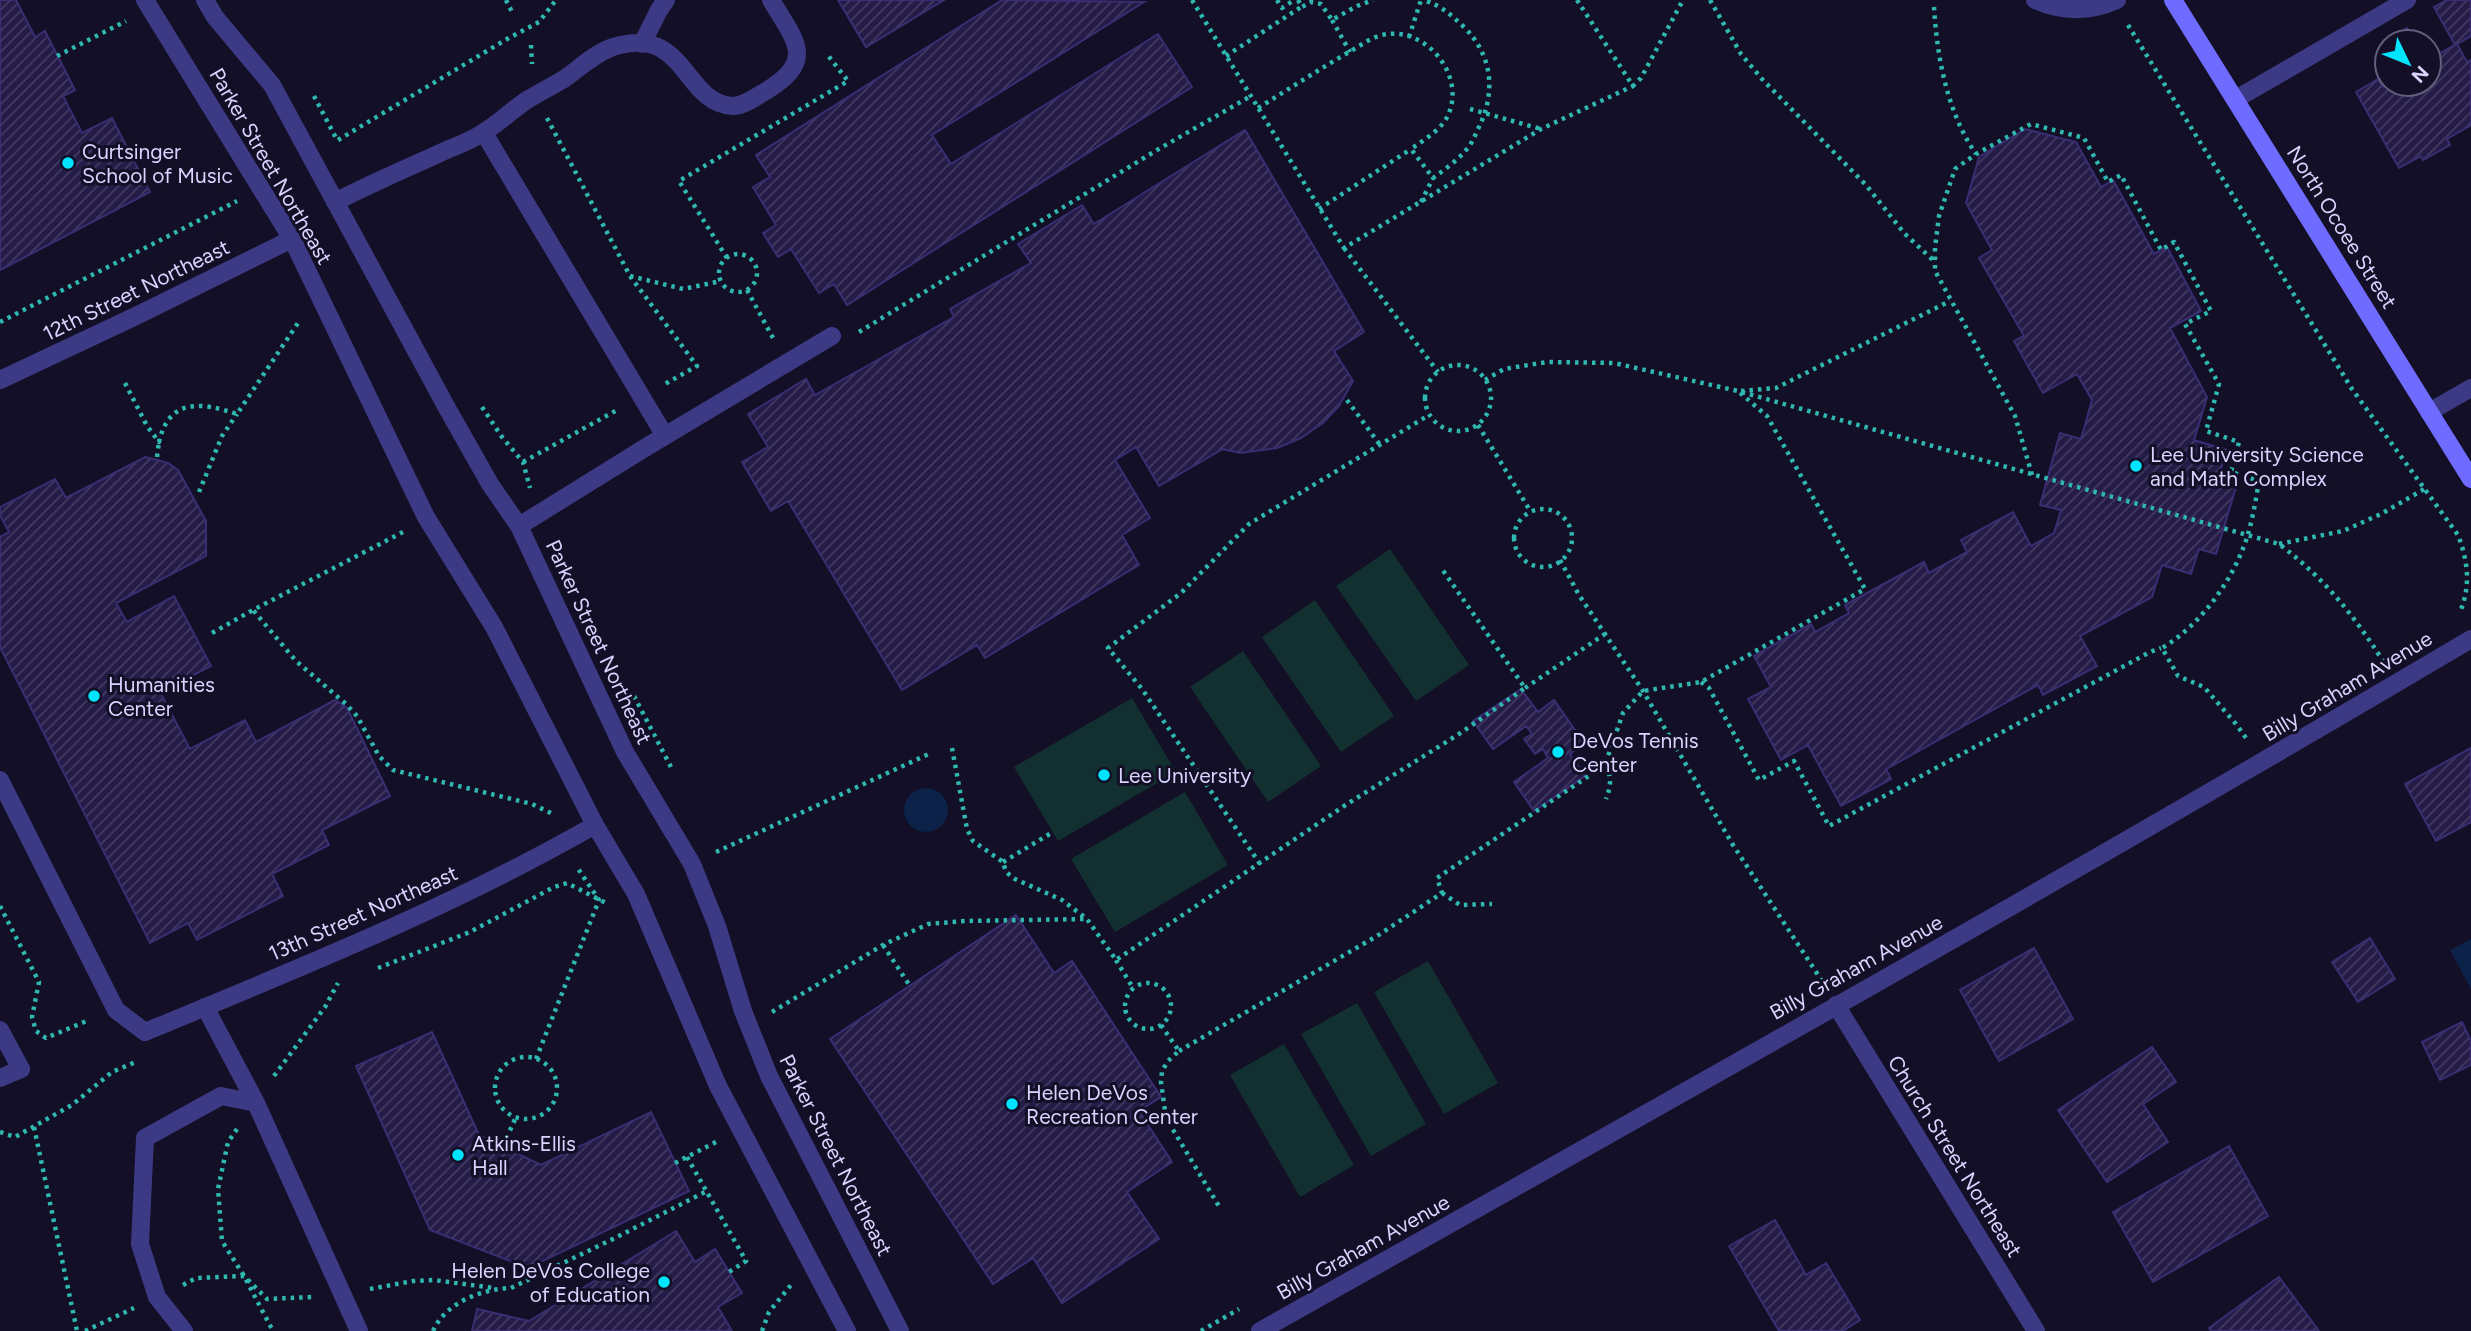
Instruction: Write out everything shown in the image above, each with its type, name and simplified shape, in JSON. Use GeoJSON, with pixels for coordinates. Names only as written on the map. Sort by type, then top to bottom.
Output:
{"type":"FeatureCollection","features":[{"type":"Feature","properties":{"kind":"main road","name":"North Ocoee Street"},"geometry":{"type":"LineString","coordinates":[[2173,0],[2471,480]]}},
{"type":"Feature","properties":{"kind":"street","name":"Parker Street Northeast"},"geometry":{"type":"LineString","coordinates":[[145,0],[292,239],[426,517],[494,626],[595,825],[636,894],[718,1086],[847,1331]]}},
{"type":"Feature","properties":{"kind":"street","name":"Parker Street Northeast"},"geometry":{"type":"LineString","coordinates":[[205,0],[215,17],[272,85],[478,462],[519,526],[625,752],[692,864],[717,926],[743,1011],[769,1076],[901,1331]]}},
{"type":"Feature","properties":{"kind":"street"},"geometry":{"type":"LineString","coordinates":[[642,44],[666,0]]}},
{"type":"Feature","properties":{"kind":"street"},"geometry":{"type":"LineString","coordinates":[[335,202],[484,133],[535,95],[608,49],[634,43],[660,47],[679,61],[698,88],[713,100],[734,106],[753,99],[782,81],[797,63],[799,51],[771,0]]}},
{"type":"Feature","properties":{"kind":"street"},"geometry":{"type":"LineString","coordinates":[[2035,0],[2049,6],[2074,9],[2099,8],[2115,1]]}},
{"type":"Feature","properties":{"kind":"street"},"geometry":{"type":"LineString","coordinates":[[2236,99],[2407,0]]}},
{"type":"Feature","properties":{"kind":"street"},"geometry":{"type":"LineString","coordinates":[[484,133],[664,436]]}},
{"type":"Feature","properties":{"kind":"street","name":"12th Street Northeast"},"geometry":{"type":"LineString","coordinates":[[0,380],[292,239]]}},
{"type":"Feature","properties":{"kind":"street"},"geometry":{"type":"LineString","coordinates":[[519,526],[832,336]]}},
{"type":"Feature","properties":{"kind":"street"},"geometry":{"type":"LineString","coordinates":[[2429,412],[2471,388]]}},
{"type":"Feature","properties":{"kind":"street","name":"Billy Graham Avenue"},"geometry":{"type":"LineString","coordinates":[[1261,1331],[2220,788],[2471,639]]}},
{"type":"Feature","properties":{"kind":"street"},"geometry":{"type":"LineString","coordinates":[[0,780],[116,1010]]}},
{"type":"Feature","properties":{"kind":"street","name":"13th Street Northeast"},"geometry":{"type":"LineString","coordinates":[[116,1010],[145,1032],[409,919],[595,825]]}},
{"type":"Feature","properties":{"kind":"street","name":"Church Street Northeast"},"geometry":{"type":"LineString","coordinates":[[1836,1005],[2036,1331]]}},
{"type":"Feature","properties":{"kind":"street"},"geometry":{"type":"LineString","coordinates":[[205,1007],[256,1102],[359,1331]]}},
{"type":"Feature","properties":{"kind":"street"},"geometry":{"type":"LineString","coordinates":[[0,1030],[21,1069],[0,1078]]}},
{"type":"Feature","properties":{"kind":"street"},"geometry":{"type":"LineString","coordinates":[[184,1331],[157,1297],[140,1244],[145,1138],[221,1096],[256,1102]]}},
{"type":"Feature","properties":{"kind":"path"},"geometry":{"type":"LineString","coordinates":[[506,0],[513,14]]}},
{"type":"Feature","properties":{"kind":"path"},"geometry":{"type":"LineString","coordinates":[[338,140],[497,44],[539,22],[556,0]]}},
{"type":"Feature","properties":{"kind":"path"},"geometry":{"type":"LineString","coordinates":[[1192,0],[1344,248],[1438,372]]}},
{"type":"Feature","properties":{"kind":"path"},"geometry":{"type":"LineString","coordinates":[[1277,0],[1282,8],[1296,0],[1302,7]]}},
{"type":"Feature","properties":{"kind":"path"},"geometry":{"type":"LineString","coordinates":[[1332,20],[1373,0]]}},
{"type":"Feature","properties":{"kind":"path"},"geometry":{"type":"LineString","coordinates":[[1409,37],[1423,0],[1444,8],[1468,31],[1483,53],[1490,78],[1490,95],[1485,113],[1468,149],[1433,178],[1420,203]]}},
{"type":"Feature","properties":{"kind":"path"},"geometry":{"type":"LineString","coordinates":[[1577,0],[1633,86]]}},
{"type":"Feature","properties":{"kind":"path"},"geometry":{"type":"LineString","coordinates":[[1344,248],[1541,129],[1633,86],[1641,78],[1683,0]]}},
{"type":"Feature","properties":{"kind":"path"},"geometry":{"type":"LineString","coordinates":[[1710,0],[1741,54],[1762,79],[1866,185],[1892,219],[1935,261]]}},
{"type":"Feature","properties":{"kind":"path"},"geometry":{"type":"LineString","coordinates":[[2115,1],[2352,389],[2426,488],[2458,536],[2468,562],[2469,583],[2464,605],[2457,617]]}},
{"type":"Feature","properties":{"kind":"path"},"geometry":{"type":"LineString","coordinates":[[1226,56],[1311,2],[1321,4],[1350,52]]}},
{"type":"Feature","properties":{"kind":"path"},"geometry":{"type":"LineString","coordinates":[[1934,7],[1936,39],[1947,87],[1959,127],[1976,154]]}},
{"type":"Feature","properties":{"kind":"path"},"geometry":{"type":"LineString","coordinates":[[121,10],[134,32]]}},
{"type":"Feature","properties":{"kind":"path"},"geometry":{"type":"LineString","coordinates":[[57,55],[127,20]]}},
{"type":"Feature","properties":{"kind":"path"},"geometry":{"type":"LineString","coordinates":[[1258,108],[1382,35],[1409,37],[1427,46],[1443,62],[1450,76],[1452,95],[1450,112],[1442,124],[1411,149],[1319,209]]}},
{"type":"Feature","properties":{"kind":"path"},"geometry":{"type":"LineString","coordinates":[[523,462],[697,366],[630,276],[535,95],[531,45]]}},
{"type":"Feature","properties":{"kind":"path"},"geometry":{"type":"LineString","coordinates":[[727,258],[678,181],[848,81],[820,46]]}},
{"type":"Feature","properties":{"kind":"path"},"geometry":{"type":"LineString","coordinates":[[832,336],[841,343],[1157,150],[1251,96]]}},
{"type":"Feature","properties":{"kind":"path"},"geometry":{"type":"LineString","coordinates":[[1470,109],[1541,129]]}},
{"type":"Feature","properties":{"kind":"path"},"geometry":{"type":"LineString","coordinates":[[1701,682],[1709,688],[1759,780],[1794,761],[1829,825],[2186,633],[2234,565],[2248,536],[2259,481],[2231,472],[2239,442],[2206,431],[2219,384],[2185,324],[2211,311],[2174,242],[2161,250],[2121,175],[2108,182],[2084,138],[2031,124],[1976,154],[1955,169],[1939,216],[1934,248],[1935,271],[2015,416],[2032,475]]}},
{"type":"Feature","properties":{"kind":"path"},"geometry":{"type":"LineString","coordinates":[[1411,149],[1433,178]]}},
{"type":"Feature","properties":{"kind":"path"},"geometry":{"type":"LineString","coordinates":[[0,322],[244,197]]}},
{"type":"Feature","properties":{"kind":"path"},"geometry":{"type":"LineString","coordinates":[[739,254],[754,264],[755,281],[747,290],[729,290],[721,281],[720,266],[727,258],[739,254]]}},
{"type":"Feature","properties":{"kind":"path"},"geometry":{"type":"LineString","coordinates":[[630,276],[683,289],[721,281]]}},
{"type":"Feature","properties":{"kind":"path"},"geometry":{"type":"LineString","coordinates":[[747,290],[786,363]]}},
{"type":"Feature","properties":{"kind":"path"},"geometry":{"type":"LineString","coordinates":[[1738,391],[1776,388],[1951,301]]}},
{"type":"Feature","properties":{"kind":"path"},"geometry":{"type":"LineString","coordinates":[[199,492],[222,436],[304,314],[309,324]]}},
{"type":"Feature","properties":{"kind":"path"},"geometry":{"type":"LineString","coordinates":[[1485,380],[1504,369],[1546,362],[1586,362],[1636,368],[1738,391],[2279,544],[2309,566],[2350,611],[2383,662],[2395,655]]}},
{"type":"Feature","properties":{"kind":"path"},"geometry":{"type":"LineString","coordinates":[[1449,366],[1471,367],[1485,380],[1491,394],[1490,405],[1487,415],[1478,425],[1461,431],[1451,430],[1441,426],[1429,415],[1426,392],[1438,372],[1449,366]]}},
{"type":"Feature","properties":{"kind":"path"},"geometry":{"type":"LineString","coordinates":[[125,383],[147,426],[159,442]]}},
{"type":"Feature","properties":{"kind":"path"},"geometry":{"type":"LineString","coordinates":[[1492,904],[1460,905],[1442,893],[1437,878],[1605,765],[1623,713],[1643,691],[1701,682],[1865,589],[1766,416],[1738,391]]}},
{"type":"Feature","properties":{"kind":"path"},"geometry":{"type":"LineString","coordinates":[[1347,400],[1380,445]]}},
{"type":"Feature","properties":{"kind":"path"},"geometry":{"type":"LineString","coordinates":[[157,457],[162,426],[183,408],[197,404],[218,407],[237,414]]}},
{"type":"Feature","properties":{"kind":"path"},"geometry":{"type":"LineString","coordinates":[[1260,864],[1142,689],[1108,648],[1181,593],[1249,524],[1429,415]]}},
{"type":"Feature","properties":{"kind":"path"},"geometry":{"type":"LineString","coordinates":[[1478,425],[1531,512]]}},
{"type":"Feature","properties":{"kind":"path"},"geometry":{"type":"LineString","coordinates":[[2279,544],[2343,531],[2381,514],[2426,488]]}},
{"type":"Feature","properties":{"kind":"path"},"geometry":{"type":"LineString","coordinates":[[1546,509],[1554,511],[1567,523],[1571,541],[1569,550],[1560,561],[1539,566],[1521,558],[1514,540],[1515,529],[1519,521],[1531,512],[1546,509]]}},
{"type":"Feature","properties":{"kind":"path"},"geometry":{"type":"LineString","coordinates":[[212,633],[407,530]]}},
{"type":"Feature","properties":{"kind":"path"},"geometry":{"type":"LineString","coordinates":[[1560,561],[1579,595],[1643,691],[1733,845],[1822,981]]}},
{"type":"Feature","properties":{"kind":"path"},"geometry":{"type":"LineString","coordinates":[[1441,569],[1525,688]]}},
{"type":"Feature","properties":{"kind":"path"},"geometry":{"type":"LineString","coordinates":[[253,610],[296,661],[357,716],[379,755],[393,770],[532,804],[557,816]]}},
{"type":"Feature","properties":{"kind":"path"},"geometry":{"type":"LineString","coordinates":[[1116,960],[1404,766],[1459,734],[1605,634]]}},
{"type":"Feature","properties":{"kind":"path"},"geometry":{"type":"LineString","coordinates":[[2162,648],[2178,676],[2204,687],[2246,738],[2257,732]]}},
{"type":"Feature","properties":{"kind":"path"},"geometry":{"type":"LineString","coordinates":[[952,748],[967,829],[973,841],[1003,862],[1006,872],[1015,879],[1062,900],[1087,919],[1133,988]]}},
{"type":"Feature","properties":{"kind":"path"},"geometry":{"type":"LineString","coordinates":[[715,853],[931,753]]}},
{"type":"Feature","properties":{"kind":"path"},"geometry":{"type":"LineString","coordinates":[[1605,765],[1611,774],[1611,787],[1606,799]]}},
{"type":"Feature","properties":{"kind":"path"},"geometry":{"type":"LineString","coordinates":[[555,803],[557,816]]}},
{"type":"Feature","properties":{"kind":"path"},"geometry":{"type":"LineString","coordinates":[[548,821],[557,816]]}},
{"type":"Feature","properties":{"kind":"path"},"geometry":{"type":"LineString","coordinates":[[1003,862],[1053,832]]}},
{"type":"Feature","properties":{"kind":"path"},"geometry":{"type":"LineString","coordinates":[[1220,1208],[1166,1118],[1161,1082],[1162,1071],[1168,1061],[1179,1051],[1366,942],[1442,893]]}},
{"type":"Feature","properties":{"kind":"path"},"geometry":{"type":"LineString","coordinates":[[536,1059],[599,900]]}},
{"type":"Feature","properties":{"kind":"path"},"geometry":{"type":"LineString","coordinates":[[0,906],[39,982],[32,1017],[36,1031],[46,1038],[116,1010]]}},
{"type":"Feature","properties":{"kind":"path"},"geometry":{"type":"LineString","coordinates":[[769,1014],[883,945],[928,924],[965,920],[1087,919]]}},
{"type":"Feature","properties":{"kind":"path"},"geometry":{"type":"LineString","coordinates":[[883,945],[910,986]]}},
{"type":"Feature","properties":{"kind":"path"},"geometry":{"type":"LineString","coordinates":[[1147,982],[1162,986],[1166,991],[1170,998],[1170,1012],[1161,1026],[1145,1029],[1130,1022],[1124,1007],[1128,992],[1133,988],[1147,982]]}},
{"type":"Feature","properties":{"kind":"path"},"geometry":{"type":"LineString","coordinates":[[1161,1026],[1179,1051]]}},
{"type":"Feature","properties":{"kind":"path"},"geometry":{"type":"LineString","coordinates":[[521,1057],[536,1059],[550,1068],[555,1077],[555,1098],[544,1113],[525,1119],[516,1117],[500,1105],[496,1097],[497,1076],[512,1060],[521,1057]]}},
{"type":"Feature","properties":{"kind":"path"},"geometry":{"type":"LineString","coordinates":[[0,1132],[15,1138],[72,1105],[111,1072]]}},
{"type":"Feature","properties":{"kind":"path"},"geometry":{"type":"LineString","coordinates":[[503,1146],[516,1117]]}},
{"type":"Feature","properties":{"kind":"path"},"geometry":{"type":"LineString","coordinates":[[34,1126],[77,1331]]}},
{"type":"Feature","properties":{"kind":"path"},"geometry":{"type":"LineString","coordinates":[[676,1163],[720,1139]]}},
{"type":"Feature","properties":{"kind":"path"},"geometry":{"type":"LineString","coordinates":[[687,1157],[746,1261],[729,1272]]}},
{"type":"Feature","properties":{"kind":"path"},"geometry":{"type":"LineString","coordinates":[[85,1331],[196,1278],[244,1276],[267,1299],[306,1298],[413,1280],[434,1280],[494,1289],[511,1287],[707,1191]]}},
{"type":"Feature","properties":{"kind":"path"},"geometry":{"type":"LineString","coordinates":[[762,1331],[769,1312],[796,1280]]}},
{"type":"Feature","properties":{"kind":"path"},"geometry":{"type":"LineString","coordinates":[[433,1331],[450,1308],[494,1289]]}},
{"type":"Feature","properties":{"kind":"path"},"geometry":{"type":"LineString","coordinates":[[1201,1331],[1249,1304]]}},
{"type":"Feature","properties":{"kind":"green space"},"geometry":{"type":"Polygon","coordinates":[[[1390,549],[1469,665],[1416,701],[1336,586],[1390,549]]]}},
{"type":"Feature","properties":{"kind":"green space"},"geometry":{"type":"Polygon","coordinates":[[[1315,600],[1394,716],[1341,752],[1262,637],[1315,600]]]}},
{"type":"Feature","properties":{"kind":"green space"},"geometry":{"type":"Polygon","coordinates":[[[1243,651],[1321,766],[1268,802],[1190,687],[1243,651]]]}},
{"type":"Feature","properties":{"kind":"green space"},"geometry":{"type":"Polygon","coordinates":[[[1132,698],[1176,772],[1058,841],[1014,767],[1132,698]]]}},
{"type":"Feature","properties":{"kind":"green space"},"geometry":{"type":"Polygon","coordinates":[[[1185,792],[1228,865],[1115,932],[1071,859],[1185,792]]]}},
{"type":"Feature","properties":{"kind":"green space"},"geometry":{"type":"Polygon","coordinates":[[[1428,961],[1498,1083],[1444,1114],[1374,992],[1428,961]]]}},
{"type":"Feature","properties":{"kind":"green space"},"geometry":{"type":"Polygon","coordinates":[[[1357,1003],[1426,1124],[1371,1156],[1301,1034],[1357,1003]]]}},
{"type":"Feature","properties":{"kind":"green space"},"geometry":{"type":"Polygon","coordinates":[[[1284,1044],[1354,1165],[1300,1197],[1230,1075],[1284,1044]]]}},
{"type":"Feature","properties":{"kind":"water"},"geometry":{"type":"Polygon","coordinates":[[[926,788],[935,789],[942,794],[947,801],[947,819],[942,826],[935,831],[926,832],[917,831],[910,826],[905,819],[904,810],[905,801],[910,794],[917,789],[926,788]]]}},
{"type":"Feature","properties":{"kind":"water"},"geometry":{"type":"Polygon","coordinates":[[[2471,939],[2471,989],[2450,950],[2471,939]]]}},
{"type":"Feature","properties":{"kind":"building","name":"Curtsinger School of Music"},"geometry":{"type":"Polygon","coordinates":[[[0,0],[16,0],[35,37],[45,31],[75,90],[63,96],[82,133],[112,118],[150,192],[0,270],[0,0]]]}},
{"type":"Feature","properties":{"kind":"building"},"geometry":{"type":"Polygon","coordinates":[[[838,0],[944,0],[866,47],[838,0]]]}},
{"type":"Feature","properties":{"kind":"building"},"geometry":{"type":"Polygon","coordinates":[[[1002,0],[1144,2],[932,135],[951,164],[1158,34],[1192,87],[847,305],[834,284],[819,293],[791,249],[778,257],[763,233],[776,225],[753,187],[770,177],[756,155],[1002,0]]]}},
{"type":"Feature","properties":{"kind":"building"},"geometry":{"type":"Polygon","coordinates":[[[2447,0],[2471,0],[2471,36],[2457,44],[2467,62],[2471,60],[2471,125],[2447,139],[2450,145],[2423,160],[2421,156],[2399,168],[2356,92],[2373,82],[2373,98],[2443,98],[2443,51],[2455,45],[2434,7],[2447,0]]]}},
{"type":"Feature","properties":{"kind":"building","name":"Lee University Science and Math Complex"},"geometry":{"type":"Polygon","coordinates":[[[2025,129],[2076,142],[2101,187],[2113,180],[2154,254],[2167,247],[2201,311],[2170,328],[2207,397],[2194,440],[2227,450],[2217,481],[2236,487],[2216,554],[2199,549],[2191,574],[2162,565],[2152,597],[2080,636],[2097,666],[2043,695],[2038,685],[1886,769],[1891,779],[1841,806],[1808,745],[1781,760],[1748,699],[1771,687],[1754,656],[1811,624],[1815,632],[1849,613],[1845,605],[1924,562],[1929,573],[1967,552],[1961,540],[2013,512],[2031,546],[2054,533],[2061,510],[2040,505],[2060,433],[2081,439],[2092,400],[2077,374],[2043,393],[2014,341],[2024,336],[1979,258],[1992,250],[1966,203],[1979,157],[2025,129]]]}},
{"type":"Feature","properties":{"kind":"building"},"geometry":{"type":"Polygon","coordinates":[[[1245,130],[1364,332],[1334,351],[1353,381],[1339,406],[1324,422],[1301,438],[1277,448],[1240,453],[1223,449],[1159,486],[1136,447],[1115,460],[1150,518],[1122,535],[1139,565],[985,658],[977,645],[902,690],[788,501],[771,511],[742,462],[768,447],[748,414],[806,379],[815,395],[954,317],[950,309],[1031,263],[1018,244],[1082,205],[1094,224],[1245,130]]]}},
{"type":"Feature","properties":{"kind":"building","name":"Humanities Center"},"geometry":{"type":"Polygon","coordinates":[[[145,457],[168,463],[178,470],[206,521],[206,556],[116,603],[127,622],[174,596],[211,666],[160,692],[190,749],[245,720],[256,742],[335,700],[347,708],[390,796],[322,830],[329,845],[272,874],[283,896],[197,940],[188,923],[150,943],[0,647],[0,537],[9,532],[0,515],[0,507],[55,479],[66,498],[145,457]]]}},
{"type":"Feature","properties":{"kind":"building","name":"DeVos Tennis Center"},"geometry":{"type":"Polygon","coordinates":[[[1521,689],[1538,712],[1554,700],[1584,743],[1570,754],[1585,776],[1534,811],[1514,782],[1548,758],[1543,749],[1535,754],[1524,739],[1532,734],[1526,726],[1493,749],[1473,721],[1521,689]]]}},
{"type":"Feature","properties":{"kind":"building"},"geometry":{"type":"Polygon","coordinates":[[[2471,748],[2471,822],[2436,841],[2405,784],[2471,748]]]}},
{"type":"Feature","properties":{"kind":"building","name":"Helen DeVos Recreation Center"},"geometry":{"type":"Polygon","coordinates":[[[1016,915],[1054,973],[1072,961],[1161,1097],[1139,1111],[1172,1162],[1127,1192],[1159,1239],[1062,1303],[1033,1258],[993,1284],[830,1039],[1016,915]]]}},
{"type":"Feature","properties":{"kind":"building"},"geometry":{"type":"Polygon","coordinates":[[[2370,938],[2395,979],[2358,1002],[2332,962],[2370,938]]]}},
{"type":"Feature","properties":{"kind":"building"},"geometry":{"type":"Polygon","coordinates":[[[2034,948],[2073,1019],[1999,1061],[1960,990],[2034,948]]]}},
{"type":"Feature","properties":{"kind":"building"},"geometry":{"type":"Polygon","coordinates":[[[2462,1022],[2471,1041],[2471,1065],[2440,1080],[2422,1042],[2462,1022]]]}},
{"type":"Feature","properties":{"kind":"building","name":"Atkins-Ellis Hall"},"geometry":{"type":"Polygon","coordinates":[[[432,1032],[479,1135],[541,1165],[651,1112],[689,1191],[528,1268],[430,1230],[356,1066],[432,1032]]]}},
{"type":"Feature","properties":{"kind":"building"},"geometry":{"type":"Polygon","coordinates":[[[2152,1047],[2176,1082],[2143,1104],[2168,1142],[2107,1182],[2058,1110],[2152,1047]]]}},
{"type":"Feature","properties":{"kind":"building"},"geometry":{"type":"Polygon","coordinates":[[[2229,1146],[2268,1216],[2153,1282],[2113,1212],[2229,1146]]]}},
{"type":"Feature","properties":{"kind":"building"},"geometry":{"type":"Polygon","coordinates":[[[1775,1220],[1806,1275],[1826,1263],[1860,1320],[1843,1331],[1779,1331],[1729,1246],[1775,1220]]]}},
{"type":"Feature","properties":{"kind":"building","name":"Helen DeVos College of Education"},"geometry":{"type":"Polygon","coordinates":[[[676,1231],[695,1262],[715,1249],[742,1293],[718,1307],[732,1331],[472,1331],[477,1309],[529,1321],[676,1231]]]}},
{"type":"Feature","properties":{"kind":"building"},"geometry":{"type":"Polygon","coordinates":[[[2279,1277],[2319,1331],[2211,1331],[2209,1328],[2279,1277]]]}},
{"type":"Feature","properties":{"kind":"place","name":"Curtsinger School of Music"},"geometry":{"type":"Point","coordinates":[68,163]}},
{"type":"Feature","properties":{"kind":"place","name":"Lee University Science and Math Complex"},"geometry":{"type":"Point","coordinates":[2136,466]}},
{"type":"Feature","properties":{"kind":"place","name":"Humanities Center"},"geometry":{"type":"Point","coordinates":[94,696]}},
{"type":"Feature","properties":{"kind":"place","name":"DeVos Tennis Center"},"geometry":{"type":"Point","coordinates":[1558,752]}},
{"type":"Feature","properties":{"kind":"place","name":"Lee University"},"geometry":{"type":"Point","coordinates":[1104,775]}},
{"type":"Feature","properties":{"kind":"place","name":"Helen DeVos Recreation Center"},"geometry":{"type":"Point","coordinates":[1012,1104]}},
{"type":"Feature","properties":{"kind":"place","name":"Atkins-Ellis Hall"},"geometry":{"type":"Point","coordinates":[458,1155]}},
{"type":"Feature","properties":{"kind":"place","name":"Helen DeVos College of Education"},"geometry":{"type":"Point","coordinates":[664,1282]}}]}
